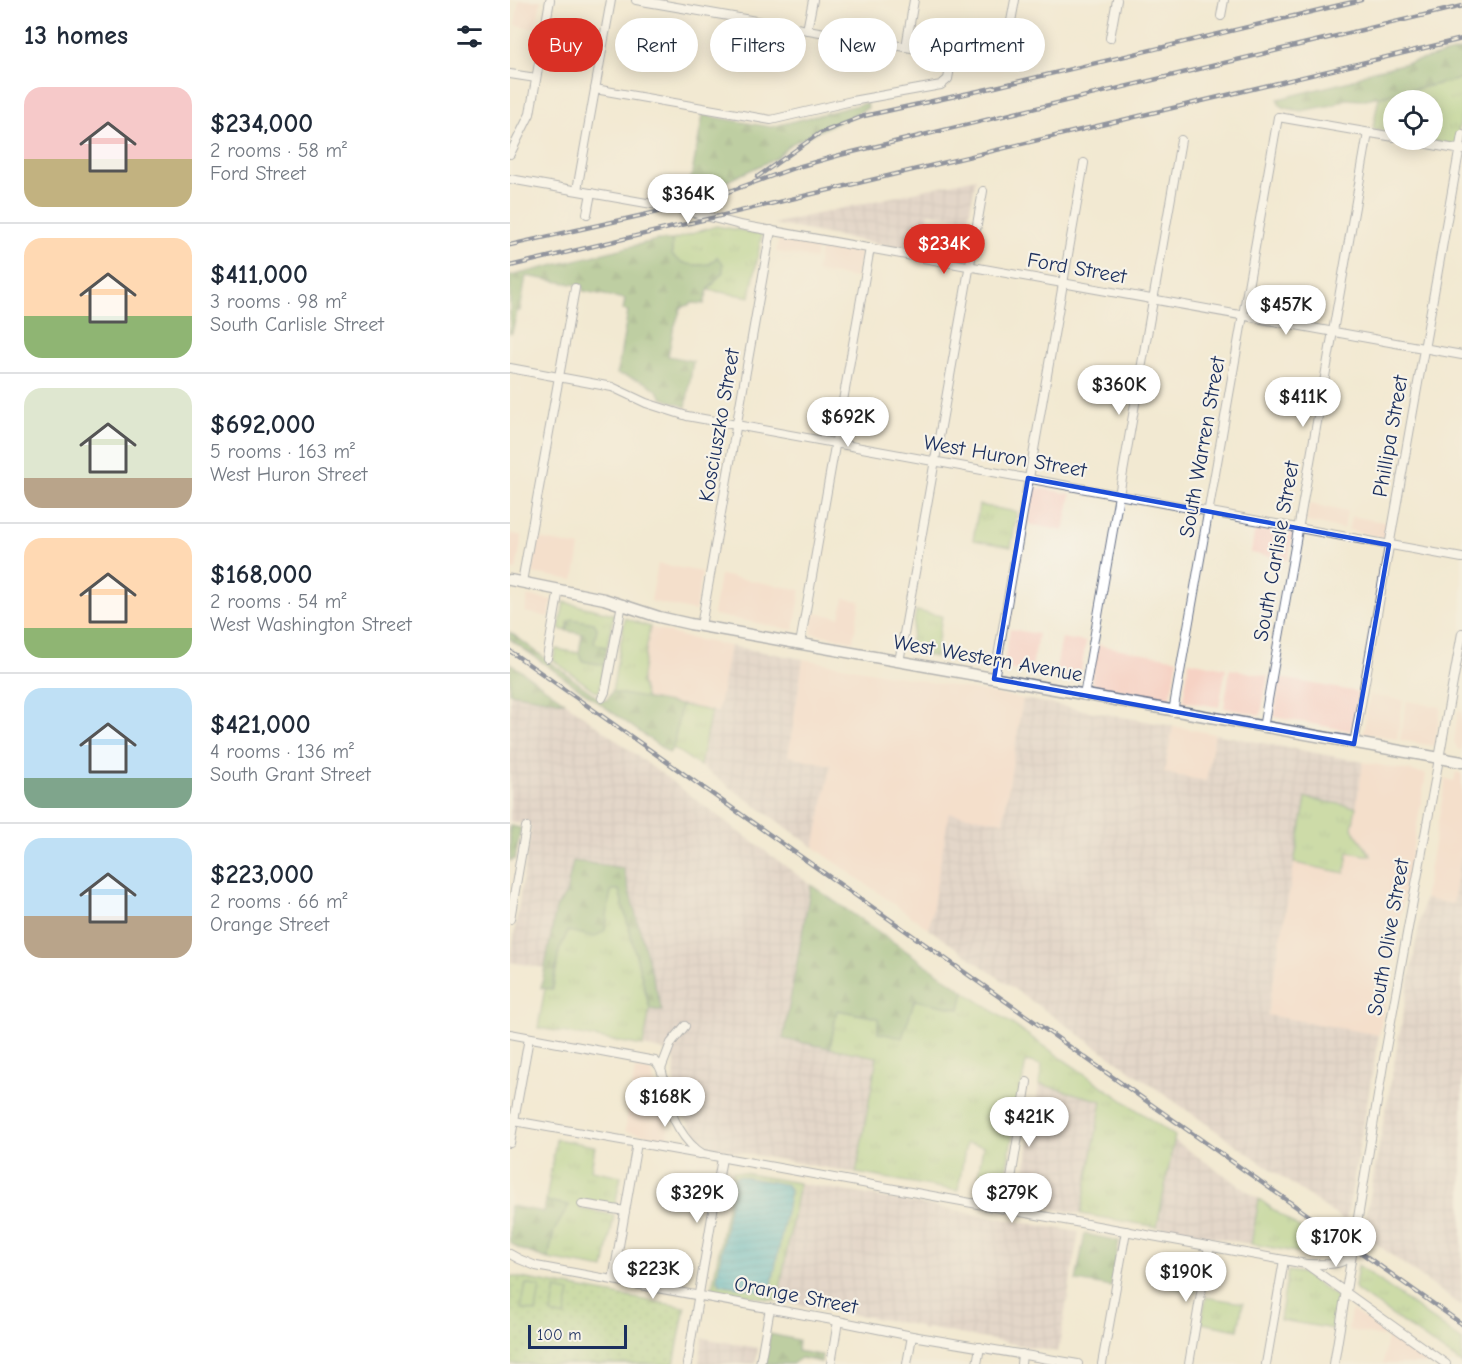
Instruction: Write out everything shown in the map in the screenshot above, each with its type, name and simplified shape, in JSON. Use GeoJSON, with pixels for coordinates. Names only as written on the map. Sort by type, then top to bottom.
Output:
{"type":"FeatureCollection","features":[{"type":"Feature","properties":{"kind":"main road","name":"West Western Avenue"},"geometry":{"type":"LineString","coordinates":[[510,580],[560,589],[622,604],[659,617],[701,626],[1462,762]]}},
{"type":"Feature","properties":{"kind":"street"},"geometry":{"type":"LineString","coordinates":[[510,154],[530,114],[550,0]]}},
{"type":"Feature","properties":{"kind":"street"},"geometry":{"type":"LineString","coordinates":[[577,190],[611,0]]}},
{"type":"Feature","properties":{"kind":"street"},"geometry":{"type":"LineString","coordinates":[[636,0],[909,48]]}},
{"type":"Feature","properties":{"kind":"street"},"geometry":{"type":"LineString","coordinates":[[807,30],[813,0]]}},
{"type":"Feature","properties":{"kind":"street"},"geometry":{"type":"LineString","coordinates":[[906,47],[914,0]]}},
{"type":"Feature","properties":{"kind":"street"},"geometry":{"type":"LineString","coordinates":[[1012,18],[1015,0]]}},
{"type":"Feature","properties":{"kind":"street"},"geometry":{"type":"LineString","coordinates":[[1110,38],[1117,0]]}},
{"type":"Feature","properties":{"kind":"street"},"geometry":{"type":"LineString","coordinates":[[1221,16],[1224,0]]}},
{"type":"Feature","properties":{"kind":"street"},"geometry":{"type":"LineString","coordinates":[[595,89],[771,120],[852,101],[941,85],[948,79],[949,72]]}},
{"type":"Feature","properties":{"kind":"street"},"geometry":{"type":"LineString","coordinates":[[510,74],[536,78]]}},
{"type":"Feature","properties":{"kind":"street","name":"South Warren Street"},"geometry":{"type":"LineString","coordinates":[[1173,712],[1278,117],[1368,133]]}},
{"type":"Feature","properties":{"kind":"street"},"geometry":{"type":"LineString","coordinates":[[1368,133],[1383,136]]}},
{"type":"Feature","properties":{"kind":"street","name":"South Carlisle Street"},"geometry":{"type":"LineString","coordinates":[[1263,728],[1368,133]]}},
{"type":"Feature","properties":{"kind":"street","name":"Phillipa Street"},"geometry":{"type":"LineString","coordinates":[[1354,744],[1462,135]]}},
{"type":"Feature","properties":{"kind":"street"},"geometry":{"type":"LineString","coordinates":[[1083,696],[1181,140]]}},
{"type":"Feature","properties":{"kind":"street"},"geometry":{"type":"LineString","coordinates":[[1443,147],[1461,150]]}},
{"type":"Feature","properties":{"kind":"street"},"geometry":{"type":"LineString","coordinates":[[994,679],[1084,163]]}},
{"type":"Feature","properties":{"kind":"street","name":"Ford Street"},"geometry":{"type":"LineString","coordinates":[[510,179],[675,208],[740,225],[1462,355]]}},
{"type":"Feature","properties":{"kind":"street"},"geometry":{"type":"LineString","coordinates":[[899,662],[983,191]]}},
{"type":"Feature","properties":{"kind":"street"},"geometry":{"type":"LineString","coordinates":[[587,214],[591,193]]}},
{"type":"Feature","properties":{"kind":"street","name":"Kosciuszko Street"},"geometry":{"type":"LineString","coordinates":[[701,626],[771,230]]}},
{"type":"Feature","properties":{"kind":"street"},"geometry":{"type":"LineString","coordinates":[[800,644],[870,248]]}},
{"type":"Feature","properties":{"kind":"street"},"geometry":{"type":"LineString","coordinates":[[522,582],[575,288]]}},
{"type":"Feature","properties":{"kind":"street","name":"West Huron Street"},"geometry":{"type":"LineString","coordinates":[[510,368],[612,387],[664,410],[737,425],[1462,558]]}},
{"type":"Feature","properties":{"kind":"street"},"geometry":{"type":"LineString","coordinates":[[547,658],[560,589]]}},
{"type":"Feature","properties":{"kind":"street"},"geometry":{"type":"LineString","coordinates":[[602,698],[622,604]]}},
{"type":"Feature","properties":{"kind":"street","name":"South Olive Street"},"geometry":{"type":"LineString","coordinates":[[1334,1364],[1439,759],[1460,659],[1462,633]]}},
{"type":"Feature","properties":{"kind":"street"},"geometry":{"type":"LineString","coordinates":[[510,919],[512,896],[526,827]]}},
{"type":"Feature","properties":{"kind":"street"},"geometry":{"type":"LineString","coordinates":[[661,1069],[671,1043],[685,1026]]}},
{"type":"Feature","properties":{"kind":"street"},"geometry":{"type":"LineString","coordinates":[[510,1034],[655,1061],[661,1069],[667,1099],[674,1116],[689,1142],[703,1154]]}},
{"type":"Feature","properties":{"kind":"street"},"geometry":{"type":"LineString","coordinates":[[510,1143],[528,1038]]}},
{"type":"Feature","properties":{"kind":"street"},"geometry":{"type":"LineString","coordinates":[[1006,1209],[1027,1082]]}},
{"type":"Feature","properties":{"kind":"street"},"geometry":{"type":"LineString","coordinates":[[514,1120],[1306,1264],[1334,1266],[1343,1262],[1352,1252]]}},
{"type":"Feature","properties":{"kind":"street"},"geometry":{"type":"LineString","coordinates":[[613,1280],[637,1143]]}},
{"type":"Feature","properties":{"kind":"street"},"geometry":{"type":"LineString","coordinates":[[687,1364],[722,1158]]}},
{"type":"Feature","properties":{"kind":"street"},"geometry":{"type":"LineString","coordinates":[[582,1204],[625,1211]]}},
{"type":"Feature","properties":{"kind":"street"},"geometry":{"type":"LineString","coordinates":[[1102,1364],[1126,1231]]}},
{"type":"Feature","properties":{"kind":"street"},"geometry":{"type":"LineString","coordinates":[[1189,1364],[1209,1246]]}},
{"type":"Feature","properties":{"kind":"street","name":"Orange Street"},"geometry":{"type":"LineString","coordinates":[[510,1254],[536,1266],[912,1336],[1078,1364]]}},
{"type":"Feature","properties":{"kind":"street"},"geometry":{"type":"LineString","coordinates":[[1266,1364],[1284,1260]]}},
{"type":"Feature","properties":{"kind":"street"},"geometry":{"type":"LineString","coordinates":[[1306,1264],[1446,1364]]}},
{"type":"Feature","properties":{"kind":"street"},"geometry":{"type":"LineString","coordinates":[[760,1364],[770,1308]]}},
{"type":"Feature","properties":{"kind":"street"},"geometry":{"type":"LineString","coordinates":[[831,1364],[838,1321]]}},
{"type":"Feature","properties":{"kind":"street"},"geometry":{"type":"LineString","coordinates":[[907,1364],[912,1336]]}},
{"type":"Feature","properties":{"kind":"street"},"geometry":{"type":"LineString","coordinates":[[977,1364],[980,1347]]}},
{"type":"Feature","properties":{"kind":"street"},"geometry":{"type":"LineString","coordinates":[[1021,1364],[1022,1354]]}},
{"type":"Feature","properties":{"kind":"highlighted area"},"geometry":{"type":"Polygon","coordinates":[[[1028,478],[1389,545],[1354,744],[994,679],[1028,478]]]}},
{"type":"Feature","properties":{"kind":"shaded area"},"geometry":{"type":"Polygon","coordinates":[[[519,0],[541,0],[538,18],[528,18],[528,27],[515,25],[519,0]]]}},
{"type":"Feature","properties":{"kind":"shaded area"},"geometry":{"type":"Polygon","coordinates":[[[976,178],[968,219],[929,213],[922,252],[773,224],[976,178]]]}},
{"type":"Feature","properties":{"kind":"shaded area"},"geometry":{"type":"Polygon","coordinates":[[[779,238],[818,245],[815,259],[776,252],[779,238]]]}},
{"type":"Feature","properties":{"kind":"shaded area"},"geometry":{"type":"Polygon","coordinates":[[[821,245],[861,252],[856,278],[816,272],[821,245]]]}},
{"type":"Feature","properties":{"kind":"shaded area"},"geometry":{"type":"Polygon","coordinates":[[[1034,487],[1071,494],[1064,531],[1028,524],[1034,487]]]}},
{"type":"Feature","properties":{"kind":"shaded area"},"geometry":{"type":"Polygon","coordinates":[[[1309,504],[1347,511],[1344,529],[1306,522],[1309,504]]]}},
{"type":"Feature","properties":{"kind":"shaded area"},"geometry":{"type":"Polygon","coordinates":[[[1351,516],[1388,523],[1385,538],[1348,530],[1351,516]]]}},
{"type":"Feature","properties":{"kind":"shaded area"},"geometry":{"type":"Polygon","coordinates":[[[1255,528],[1293,534],[1288,560],[1251,553],[1255,528]]]}},
{"type":"Feature","properties":{"kind":"shaded area"},"geometry":{"type":"Polygon","coordinates":[[[510,533],[522,536],[516,570],[510,569],[510,533]]]}},
{"type":"Feature","properties":{"kind":"shaded area"},"geometry":{"type":"Polygon","coordinates":[[[539,539],[580,547],[574,580],[533,573],[539,539]]]}},
{"type":"Feature","properties":{"kind":"shaded area"},"geometry":{"type":"Polygon","coordinates":[[[658,564],[702,572],[695,611],[651,601],[658,564]]]}},
{"type":"Feature","properties":{"kind":"shaded area"},"geometry":{"type":"Polygon","coordinates":[[[720,575],[801,590],[794,630],[713,615],[720,575]]]}},
{"type":"Feature","properties":{"kind":"shaded area"},"geometry":{"type":"Polygon","coordinates":[[[528,596],[552,600],[549,617],[525,612],[528,596]]]}},
{"type":"Feature","properties":{"kind":"shaded area"},"geometry":{"type":"Polygon","coordinates":[[[844,598],[860,601],[853,641],[811,633],[814,613],[840,617],[844,598]]]}},
{"type":"Feature","properties":{"kind":"shaded area"},"geometry":{"type":"Polygon","coordinates":[[[650,627],[683,637],[730,646],[718,712],[646,699],[641,683],[650,627]]]}},
{"type":"Feature","properties":{"kind":"shaded area"},"geometry":{"type":"Polygon","coordinates":[[[1010,629],[1038,634],[1031,673],[1003,668],[1010,629]]]}},
{"type":"Feature","properties":{"kind":"shaded area"},"geometry":{"type":"Polygon","coordinates":[[[1062,638],[1086,642],[1079,682],[1054,678],[1062,638]]]}},
{"type":"Feature","properties":{"kind":"shaded area"},"geometry":{"type":"Polygon","coordinates":[[[1098,645],[1178,659],[1170,699],[1094,685],[1091,681],[1098,645]]]}},
{"type":"Feature","properties":{"kind":"shaded area"},"geometry":{"type":"Polygon","coordinates":[[[730,646],[803,659],[788,756],[831,765],[814,847],[700,766],[711,711],[718,712],[730,646]]]}},
{"type":"Feature","properties":{"kind":"shaded area"},"geometry":{"type":"Polygon","coordinates":[[[803,659],[1023,699],[1003,822],[949,814],[929,929],[814,847],[830,765],[788,756],[803,659]]]}},
{"type":"Feature","properties":{"kind":"shaded area"},"geometry":{"type":"Polygon","coordinates":[[[1189,661],[1226,668],[1219,707],[1183,701],[1189,661]]]}},
{"type":"Feature","properties":{"kind":"shaded area"},"geometry":{"type":"Polygon","coordinates":[[[1230,669],[1268,676],[1261,715],[1224,708],[1230,669]]]}},
{"type":"Feature","properties":{"kind":"shaded area"},"geometry":{"type":"Polygon","coordinates":[[[1280,678],[1358,692],[1351,731],[1274,717],[1280,678]]]}},
{"type":"Feature","properties":{"kind":"shaded area"},"geometry":{"type":"Polygon","coordinates":[[[510,693],[565,702],[811,885],[783,1039],[877,1057],[856,1173],[710,1147],[696,1135],[680,1109],[674,1090],[675,1060],[662,1050],[643,1046],[650,1009],[661,1011],[573,861],[566,894],[556,908],[545,968],[510,962],[531,826],[510,821],[510,693]]]}},
{"type":"Feature","properties":{"kind":"shaded area"},"geometry":{"type":"Polygon","coordinates":[[[1370,695],[1403,700],[1397,739],[1363,733],[1370,695]]]}},
{"type":"Feature","properties":{"kind":"shaded area"},"geometry":{"type":"Polygon","coordinates":[[[1023,699],[1173,726],[1164,773],[1206,781],[1215,734],[1363,762],[1356,807],[1306,798],[1267,1015],[1379,1035],[1346,1222],[929,929],[949,813],[1003,822],[1023,699]]]}},
{"type":"Feature","properties":{"kind":"shaded area"},"geometry":{"type":"Polygon","coordinates":[[[1407,701],[1441,707],[1434,746],[1400,740],[1407,701]]]}},
{"type":"Feature","properties":{"kind":"shaded area"},"geometry":{"type":"Polygon","coordinates":[[[1458,711],[1462,712],[1462,750],[1458,749],[1454,742],[1458,711]]]}},
{"type":"Feature","properties":{"kind":"shaded area"},"geometry":{"type":"Polygon","coordinates":[[[1173,726],[1215,734],[1206,781],[1164,773],[1173,726]]]}},
{"type":"Feature","properties":{"kind":"shaded area"},"geometry":{"type":"Polygon","coordinates":[[[1363,762],[1426,774],[1379,1035],[1267,1016],[1294,863],[1345,872],[1363,762]]]}},
{"type":"Feature","properties":{"kind":"shaded area"},"geometry":{"type":"Polygon","coordinates":[[[1456,772],[1462,774],[1462,850],[1453,904],[1424,899],[1446,779],[1454,781],[1456,772]]]}},
{"type":"Feature","properties":{"kind":"shaded area"},"geometry":{"type":"Polygon","coordinates":[[[1462,850],[1462,1307],[1363,1234],[1424,899],[1453,904],[1462,850]]]}},
{"type":"Feature","properties":{"kind":"shaded area"},"geometry":{"type":"Polygon","coordinates":[[[635,1069],[652,1072],[657,1101],[669,1130],[668,1139],[625,1131],[635,1069]]]}},
{"type":"Feature","properties":{"kind":"shaded area"},"geometry":{"type":"Polygon","coordinates":[[[1039,1084],[1102,1101],[1081,1214],[1020,1203],[1039,1084]]]}},
{"type":"Feature","properties":{"kind":"shaded area"},"geometry":{"type":"Polygon","coordinates":[[[1174,1140],[1259,1199],[1251,1244],[1157,1227],[1174,1140]]]}},
{"type":"Feature","properties":{"kind":"shaded area"},"geometry":{"type":"Polygon","coordinates":[[[799,1183],[1079,1232],[1058,1352],[926,1328],[926,1330],[920,1329],[920,1326],[778,1301],[799,1183]]]}},
{"type":"Feature","properties":{"kind":"shaded area"},"geometry":{"type":"Polygon","coordinates":[[[1165,1249],[1179,1251],[1172,1288],[1158,1285],[1165,1249]]]}},
{"type":"Feature","properties":{"kind":"shaded area"},"geometry":{"type":"Polygon","coordinates":[[[1353,1311],[1384,1332],[1383,1337],[1348,1330],[1353,1311]]]}},
{"type":"Feature","properties":{"kind":"shaded area"},"geometry":{"type":"Polygon","coordinates":[[[1387,1335],[1429,1364],[1383,1364],[1387,1335]]]}},
{"type":"Feature","properties":{"kind":"shaded area"},"geometry":{"type":"Polygon","coordinates":[[[703,1338],[758,1348],[755,1364],[699,1364],[703,1338]]]}},
{"type":"Feature","properties":{"kind":"green space"},"geometry":{"type":"Polygon","coordinates":[[[1462,50],[1462,79],[1409,90],[1383,90],[1383,95],[1361,100],[1346,99],[1333,105],[1301,111],[1285,108],[1279,104],[1278,99],[1350,81],[1369,72],[1462,50]]]}},
{"type":"Feature","properties":{"kind":"green space"},"geometry":{"type":"Polygon","coordinates":[[[1462,79],[1462,111],[1457,142],[1454,145],[1443,143],[1443,90],[1411,90],[1462,79]]]}},
{"type":"Feature","properties":{"kind":"green space"},"geometry":{"type":"Polygon","coordinates":[[[1383,96],[1383,132],[1373,128],[1379,97],[1383,96]]]}},
{"type":"Feature","properties":{"kind":"green space"},"geometry":{"type":"Polygon","coordinates":[[[866,103],[868,108],[791,144],[776,158],[687,200],[703,115],[771,127],[866,103]]]}},
{"type":"Feature","properties":{"kind":"green space"},"geometry":{"type":"Polygon","coordinates":[[[716,226],[762,234],[750,297],[708,290],[715,282],[717,257],[710,264],[694,265],[680,262],[672,256],[672,240],[716,226]]]}},
{"type":"Feature","properties":{"kind":"green space"},"geometry":{"type":"Polygon","coordinates":[[[657,240],[672,240],[672,255],[685,263],[710,264],[717,257],[723,263],[723,272],[708,290],[704,304],[693,303],[681,308],[673,331],[668,356],[693,361],[686,407],[662,398],[649,384],[617,374],[628,311],[623,310],[625,299],[583,291],[583,286],[526,276],[520,311],[517,311],[512,333],[510,333],[510,276],[657,240]]]}},
{"type":"Feature","properties":{"kind":"green space"},"geometry":{"type":"Polygon","coordinates":[[[979,505],[1017,512],[1011,547],[973,540],[979,505]]]}},
{"type":"Feature","properties":{"kind":"green space"},"geometry":{"type":"Polygon","coordinates":[[[564,602],[614,614],[607,648],[594,643],[597,628],[569,621],[567,631],[559,629],[564,602]]]}},
{"type":"Feature","properties":{"kind":"green space"},"geometry":{"type":"Polygon","coordinates":[[[916,611],[942,616],[935,657],[909,651],[916,611]]]}},
{"type":"Feature","properties":{"kind":"green space"},"geometry":{"type":"Polygon","coordinates":[[[625,618],[650,627],[641,682],[646,699],[612,692],[625,618]]]}},
{"type":"Feature","properties":{"kind":"green space"},"geometry":{"type":"Polygon","coordinates":[[[572,619],[594,623],[597,628],[594,643],[607,648],[604,665],[583,661],[579,653],[582,634],[567,631],[569,621],[572,619]]]}},
{"type":"Feature","properties":{"kind":"green space"},"geometry":{"type":"Polygon","coordinates":[[[510,632],[601,700],[607,700],[612,692],[681,705],[673,748],[669,753],[510,639],[510,632]]]}},
{"type":"Feature","properties":{"kind":"green space"},"geometry":{"type":"Polygon","coordinates":[[[556,649],[579,653],[583,661],[604,665],[599,692],[553,660],[556,649]]]}},
{"type":"Feature","properties":{"kind":"green space"},"geometry":{"type":"Polygon","coordinates":[[[510,663],[565,702],[510,693],[510,663]]]}},
{"type":"Feature","properties":{"kind":"green space"},"geometry":{"type":"Polygon","coordinates":[[[681,705],[711,711],[700,766],[673,748],[681,705]]]}},
{"type":"Feature","properties":{"kind":"green space"},"geometry":{"type":"Polygon","coordinates":[[[1306,798],[1356,807],[1352,828],[1371,856],[1348,852],[1345,873],[1294,863],[1306,798]]]}},
{"type":"Feature","properties":{"kind":"green space"},"geometry":{"type":"Polygon","coordinates":[[[510,826],[521,828],[515,859],[510,861],[510,826]]]}},
{"type":"Feature","properties":{"kind":"green space"},"geometry":{"type":"Polygon","coordinates":[[[573,861],[623,868],[662,1011],[650,1009],[619,890],[611,890],[605,930],[595,937],[568,931],[559,951],[552,989],[541,988],[556,908],[566,894],[573,861]]]}},
{"type":"Feature","properties":{"kind":"green space"},"geometry":{"type":"Polygon","coordinates":[[[811,885],[964,991],[960,1009],[915,1000],[902,1038],[878,1033],[878,1018],[837,1010],[830,1048],[783,1039],[811,885]]]}},
{"type":"Feature","properties":{"kind":"green space"},"geometry":{"type":"Polygon","coordinates":[[[611,889],[619,890],[650,1009],[643,1046],[538,1028],[545,988],[553,989],[559,951],[568,930],[595,936],[611,889]]]}},
{"type":"Feature","properties":{"kind":"green space"},"geometry":{"type":"Polygon","coordinates":[[[964,991],[1175,1136],[1157,1227],[1081,1214],[1102,1101],[1039,1084],[1042,1065],[1026,1061],[1001,1199],[981,1195],[984,1177],[978,1176],[983,1146],[966,1143],[958,1191],[856,1173],[877,1057],[830,1048],[837,1010],[878,1018],[915,1000],[960,1009],[964,991]]]}},
{"type":"Feature","properties":{"kind":"green space"},"geometry":{"type":"Polygon","coordinates":[[[556,1139],[595,1146],[591,1170],[621,1176],[615,1205],[582,1200],[580,1209],[614,1215],[604,1269],[548,1259],[554,1231],[569,1205],[546,1201],[556,1139]]]}},
{"type":"Feature","properties":{"kind":"green space"},"geometry":{"type":"Polygon","coordinates":[[[733,1171],[799,1183],[778,1301],[712,1289],[733,1171]]]}},
{"type":"Feature","properties":{"kind":"green space"},"geometry":{"type":"Polygon","coordinates":[[[1259,1199],[1335,1254],[1333,1259],[1251,1244],[1259,1199]]]}},
{"type":"Feature","properties":{"kind":"green space"},"geometry":{"type":"Polygon","coordinates":[[[546,1201],[569,1205],[554,1231],[548,1259],[519,1249],[510,1242],[510,1206],[544,1212],[546,1201]]]}},
{"type":"Feature","properties":{"kind":"green space"},"geometry":{"type":"Polygon","coordinates":[[[1085,1234],[1119,1241],[1111,1287],[1076,1281],[1085,1234]]]}},
{"type":"Feature","properties":{"kind":"green space"},"geometry":{"type":"Polygon","coordinates":[[[1179,1251],[1203,1255],[1196,1292],[1172,1288],[1179,1251]]]}},
{"type":"Feature","properties":{"kind":"green space"},"geometry":{"type":"Polygon","coordinates":[[[1358,1265],[1462,1341],[1462,1364],[1357,1291],[1355,1287],[1358,1265]]]}},
{"type":"Feature","properties":{"kind":"green space"},"geometry":{"type":"Polygon","coordinates":[[[1288,1271],[1302,1273],[1334,1295],[1338,1302],[1333,1329],[1280,1320],[1288,1271]]]}},
{"type":"Feature","properties":{"kind":"green space"},"geometry":{"type":"Polygon","coordinates":[[[510,1276],[685,1307],[674,1364],[510,1364],[510,1276]]]}},
{"type":"Feature","properties":{"kind":"green space"},"geometry":{"type":"Polygon","coordinates":[[[526,1284],[540,1287],[536,1312],[521,1309],[526,1284]]]}},
{"type":"Feature","properties":{"kind":"green space"},"geometry":{"type":"Polygon","coordinates":[[[556,1289],[570,1292],[565,1317],[551,1314],[556,1289]]]}},
{"type":"Feature","properties":{"kind":"green space"},"geometry":{"type":"Polygon","coordinates":[[[1206,1297],[1243,1303],[1238,1330],[1201,1323],[1206,1297]]]}},
{"type":"Feature","properties":{"kind":"green space"},"geometry":{"type":"Polygon","coordinates":[[[770,1334],[798,1340],[797,1351],[822,1355],[821,1362],[801,1358],[792,1364],[765,1364],[770,1334]]]}},
{"type":"Feature","properties":{"kind":"water"},"geometry":{"type":"Polygon","coordinates":[[[738,1176],[787,1185],[790,1190],[771,1289],[766,1292],[721,1284],[717,1279],[734,1178],[738,1176]]]}},
{"type":"Feature","properties":{"kind":"railway"},"geometry":{"type":"LineString","coordinates":[[757,177],[820,133],[864,116],[1361,0]]}},
{"type":"Feature","properties":{"kind":"railway"},"geometry":{"type":"LineString","coordinates":[[510,245],[697,203],[794,168],[840,155],[1462,6]]}},
{"type":"Feature","properties":{"kind":"railway"},"geometry":{"type":"LineString","coordinates":[[510,266],[1462,39]]}},
{"type":"Feature","properties":{"kind":"railway"},"geometry":{"type":"LineString","coordinates":[[510,651],[1462,1324]]}}]}
